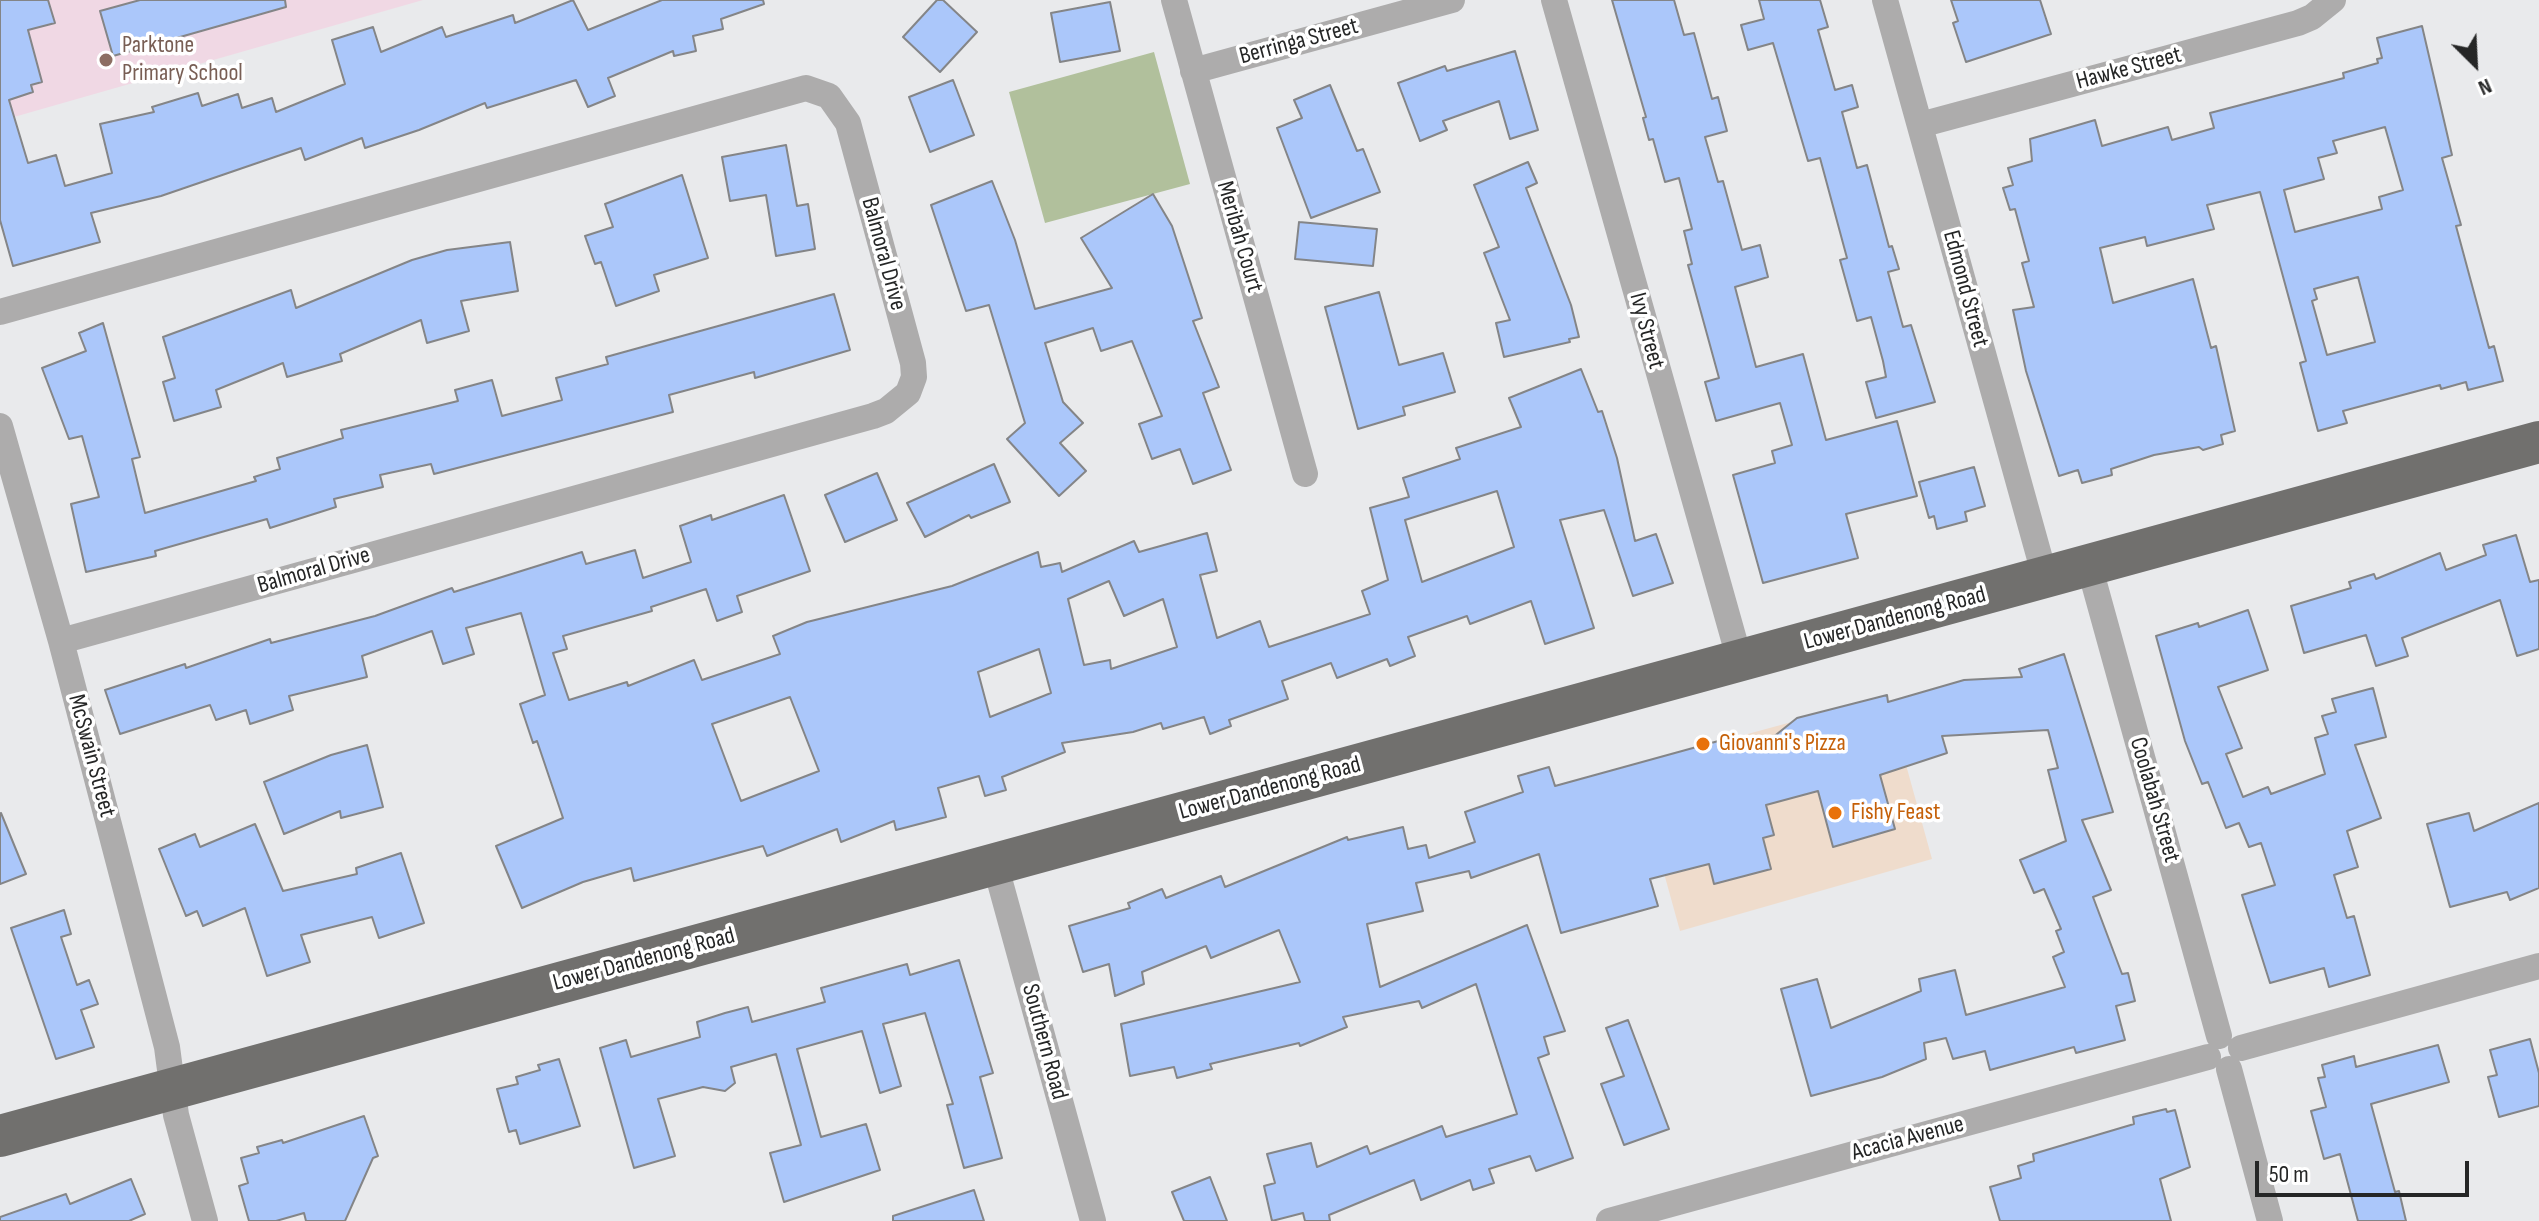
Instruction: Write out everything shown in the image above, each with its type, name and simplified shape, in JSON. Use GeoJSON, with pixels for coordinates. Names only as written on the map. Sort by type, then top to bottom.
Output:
{"type":"FeatureCollection","features":[{"type":"Feature","properties":{"kind":"highway","name":"Lower Dandenong Road"},"geometry":{"type":"LineString","coordinates":[[0,1136],[2539,442]]}},
{"type":"Feature","properties":{"kind":"street","name":"Meribah Court"},"geometry":{"type":"LineString","coordinates":[[1174,0],[1305,474]]}},
{"type":"Feature","properties":{"kind":"street","name":"Berringa Street"},"geometry":{"type":"LineString","coordinates":[[1193,71],[1452,0]]}},
{"type":"Feature","properties":{"kind":"street","name":"Ivy Street"},"geometry":{"type":"LineString","coordinates":[[1554,0],[1740,661]]}},
{"type":"Feature","properties":{"kind":"street","name":"Edmond Street"},"geometry":{"type":"LineString","coordinates":[[1885,0],[2045,577]]}},
{"type":"Feature","properties":{"kind":"street","name":"Hawke Street"},"geometry":{"type":"LineString","coordinates":[[1920,125],[2298,23],[2312,17],[2333,0]]}},
{"type":"Feature","properties":{"kind":"street","name":"Balmoral Drive"},"geometry":{"type":"LineString","coordinates":[[0,312],[806,88],[829,96],[848,123],[913,363],[914,377],[908,393],[886,411],[873,416],[61,641]]}},
{"type":"Feature","properties":{"kind":"street","name":"McSwain Street"},"geometry":{"type":"LineString","coordinates":[[0,426],[61,641],[171,1062],[176,1115],[205,1221]]}},
{"type":"Feature","properties":{"kind":"street","name":"Coolabah Street"},"geometry":{"type":"LineString","coordinates":[[2089,565],[2270,1221]]}},
{"type":"Feature","properties":{"kind":"street","name":"Southern Road"},"geometry":{"type":"LineString","coordinates":[[995,864],[1093,1221]]}},
{"type":"Feature","properties":{"kind":"street","name":"Acacia Avenue"},"geometry":{"type":"LineString","coordinates":[[1609,1221],[2539,966]]}},
{"type":"Feature","properties":{"kind":"shaded area","name":"Parktone Primary School"},"geometry":{"type":"Polygon","coordinates":[[[0,0],[423,0],[0,121],[0,0]]]}},
{"type":"Feature","properties":{"kind":"shaded area"},"geometry":{"type":"Polygon","coordinates":[[[1887,696],[1932,859],[1680,931],[1634,765],[1887,696]]]}},
{"type":"Feature","properties":{"kind":"green space"},"geometry":{"type":"Polygon","coordinates":[[[1154,52],[1190,184],[1045,223],[1009,92],[1154,52]]]}},
{"type":"Feature","properties":{"kind":"building"},"geometry":{"type":"Polygon","coordinates":[[[0,0],[48,0],[55,23],[28,30],[42,82],[31,85],[33,92],[9,100],[28,163],[56,155],[65,186],[112,173],[100,124],[154,112],[152,107],[198,93],[202,106],[238,94],[242,108],[272,98],[276,112],[345,84],[332,40],[373,27],[381,52],[442,27],[446,37],[513,15],[515,23],[573,0],[588,30],[662,0],[763,0],[764,4],[721,19],[723,29],[693,36],[696,51],[674,56],[673,51],[608,78],[615,96],[588,107],[576,80],[487,108],[485,103],[365,148],[362,138],[305,160],[301,148],[161,196],[91,213],[100,242],[13,266],[0,220],[0,0]]]}},
{"type":"Feature","properties":{"kind":"building"},"geometry":{"type":"Polygon","coordinates":[[[140,0],[285,0],[286,7],[113,56],[100,11],[140,0]]]}},
{"type":"Feature","properties":{"kind":"building"},"geometry":{"type":"Polygon","coordinates":[[[937,0],[943,0],[977,32],[940,72],[903,37],[937,0]]]}},
{"type":"Feature","properties":{"kind":"building"},"geometry":{"type":"Polygon","coordinates":[[[1612,0],[1674,0],[1684,35],[1694,33],[1712,99],[1718,97],[1727,131],[1705,137],[1718,182],[1723,181],[1742,250],[1760,245],[1768,277],[1735,287],[1756,367],[1803,354],[1826,440],[1897,421],[1917,496],[1846,514],[1858,558],[1763,583],[1733,475],[1775,463],[1772,451],[1792,445],[1780,403],[1716,421],[1705,382],[1719,378],[1688,265],[1692,264],[1684,231],[1692,229],[1679,178],[1665,182],[1653,139],[1649,140],[1643,118],[1646,117],[1612,0]]]}},
{"type":"Feature","properties":{"kind":"building"},"geometry":{"type":"Polygon","coordinates":[[[1759,0],[1820,0],[1828,27],[1818,30],[1835,90],[1852,85],[1858,107],[1842,112],[1857,168],[1867,165],[1889,247],[1892,246],[1899,269],[1888,272],[1903,327],[1911,325],[1935,402],[1876,418],[1866,382],[1886,377],[1883,361],[1871,317],[1857,321],[1840,260],[1847,258],[1820,158],[1808,161],[1773,43],[1748,50],[1741,25],[1764,19],[1759,0]]]}},
{"type":"Feature","properties":{"kind":"building"},"geometry":{"type":"Polygon","coordinates":[[[1951,0],[2040,0],[2051,34],[1966,62],[1953,23],[1958,21],[1951,0]]]}},
{"type":"Feature","properties":{"kind":"building"},"geometry":{"type":"Polygon","coordinates":[[[1110,2],[1120,51],[1060,62],[1051,13],[1110,2]]]}},
{"type":"Feature","properties":{"kind":"building"},"geometry":{"type":"Polygon","coordinates":[[[2422,26],[2452,155],[2442,158],[2461,225],[2456,226],[2489,348],[2494,346],[2503,381],[2468,390],[2466,382],[2441,389],[2440,385],[2343,411],[2347,423],[2318,431],[2300,363],[2306,361],[2260,192],[2207,205],[2214,229],[2147,246],[2145,237],[2100,248],[2113,303],[2193,279],[2211,348],[2216,346],[2235,431],[2221,435],[2223,444],[2203,450],[2199,447],[2154,455],[2111,469],[2112,475],[2082,483],[2078,470],[2059,476],[2026,371],[2013,310],[2034,307],[2022,263],[2029,261],[2015,209],[2010,210],[2003,188],[2013,185],[2008,168],[2032,161],[2030,139],[2095,120],[2102,146],[2168,127],[2172,140],[2214,128],[2210,113],[2344,78],[2343,73],[2378,63],[2377,59],[2382,58],[2377,38],[2422,26]],[[2385,127],[2333,141],[2337,153],[2318,158],[2324,179],[2284,190],[2295,232],[2382,209],[2379,197],[2403,190],[2385,127]],[[2358,277],[2314,289],[2317,299],[2312,301],[2327,355],[2375,342],[2358,277]]]}},
{"type":"Feature","properties":{"kind":"building"},"geometry":{"type":"Polygon","coordinates":[[[1515,51],[1538,130],[1510,139],[1499,101],[1443,121],[1447,130],[1420,141],[1398,83],[1445,66],[1447,71],[1515,51]]]}},
{"type":"Feature","properties":{"kind":"building"},"geometry":{"type":"Polygon","coordinates":[[[953,80],[974,135],[930,152],[909,97],[953,80]]]}},
{"type":"Feature","properties":{"kind":"building"},"geometry":{"type":"Polygon","coordinates":[[[1330,85],[1357,151],[1363,149],[1380,192],[1311,218],[1277,128],[1302,118],[1294,100],[1330,85]]]}},
{"type":"Feature","properties":{"kind":"building"},"geometry":{"type":"Polygon","coordinates":[[[786,145],[797,206],[808,204],[815,249],[776,256],[766,195],[730,201],[722,157],[786,145]]]}},
{"type":"Feature","properties":{"kind":"building"},"geometry":{"type":"Polygon","coordinates":[[[1528,162],[1537,183],[1526,188],[1571,305],[1579,337],[1569,339],[1570,342],[1504,357],[1496,323],[1510,320],[1484,253],[1499,247],[1474,185],[1528,162]]]}},
{"type":"Feature","properties":{"kind":"building"},"geometry":{"type":"Polygon","coordinates":[[[682,175],[708,258],[654,275],[659,291],[616,306],[601,262],[595,264],[585,236],[613,227],[605,204],[682,175]]]}},
{"type":"Feature","properties":{"kind":"building"},"geometry":{"type":"Polygon","coordinates":[[[992,181],[1015,240],[1035,309],[1112,288],[1081,238],[1153,194],[1172,226],[1202,318],[1193,321],[1219,387],[1203,393],[1231,470],[1193,484],[1180,449],[1152,459],[1139,424],[1162,416],[1132,341],[1101,351],[1093,328],[1045,343],[1063,402],[1083,423],[1060,443],[1086,471],[1059,496],[1007,439],[1025,423],[989,305],[966,311],[931,205],[992,181]]]}},
{"type":"Feature","properties":{"kind":"building"},"geometry":{"type":"Polygon","coordinates":[[[1299,222],[1377,229],[1373,266],[1295,259],[1299,222]]]}},
{"type":"Feature","properties":{"kind":"building"},"geometry":{"type":"Polygon","coordinates":[[[510,242],[518,291],[461,301],[469,331],[427,343],[421,320],[340,354],[342,361],[287,377],[283,363],[216,390],[221,407],[174,421],[163,382],[175,378],[163,337],[291,290],[296,308],[412,260],[447,250],[510,242]]]}},
{"type":"Feature","properties":{"kind":"building"},"geometry":{"type":"Polygon","coordinates":[[[1379,292],[1399,365],[1443,353],[1455,392],[1403,407],[1405,415],[1358,429],[1325,307],[1379,292]]]}},
{"type":"Feature","properties":{"kind":"building"},"geometry":{"type":"Polygon","coordinates":[[[834,294],[850,350],[755,378],[754,372],[669,395],[673,412],[434,474],[431,464],[380,475],[383,487],[334,499],[336,507],[270,528],[267,519],[155,551],[156,556],[86,572],[71,504],[99,497],[82,436],[69,439],[42,368],[86,351],[79,333],[103,323],[140,457],[132,459],[145,513],[256,481],[254,477],[280,469],[277,458],[343,438],[341,430],[458,401],[455,390],[492,380],[502,416],[562,400],[556,378],[608,364],[606,357],[834,294]]]}},
{"type":"Feature","properties":{"kind":"building"},"geometry":{"type":"Polygon","coordinates":[[[1581,369],[1598,412],[1602,411],[1617,458],[1635,541],[1656,534],[1673,583],[1633,596],[1604,510],[1560,520],[1594,628],[1545,644],[1531,601],[1470,624],[1467,616],[1408,637],[1415,656],[1390,666],[1387,659],[1337,678],[1331,663],[1282,681],[1288,699],[1229,720],[1231,726],[1210,734],[1204,717],[1163,729],[1161,723],[1133,732],[1062,743],[1065,752],[1002,777],[1006,790],[985,796],[979,776],[938,788],[946,817],[896,830],[894,821],[841,842],[837,829],[767,856],[763,846],[634,881],[631,868],[583,882],[522,908],[496,846],[563,818],[537,741],[533,743],[520,704],[545,695],[521,613],[466,628],[474,654],[443,664],[432,631],[362,656],[367,677],[289,696],[293,710],[250,724],[246,710],[216,720],[210,705],[120,734],[105,690],[185,664],[186,668],[270,639],[271,643],[375,616],[452,588],[454,592],[582,552],[586,564],[635,550],[643,578],[691,562],[680,526],[711,515],[712,520],[784,495],[810,571],[737,596],[742,612],[717,621],[706,589],[651,607],[652,611],[563,636],[567,649],[553,653],[569,700],[627,682],[628,686],[694,660],[702,680],[780,654],[773,636],[807,622],[952,586],[1038,552],[1041,567],[1060,563],[1062,572],[1134,541],[1139,552],[1207,533],[1217,571],[1200,575],[1217,638],[1260,621],[1269,647],[1370,614],[1362,591],[1388,580],[1370,508],[1409,497],[1403,478],[1460,459],[1456,448],[1521,427],[1509,398],[1581,369]],[[1497,491],[1405,520],[1422,582],[1514,547],[1497,491]],[[1109,581],[1068,599],[1084,665],[1110,660],[1111,669],[1177,647],[1163,599],[1124,616],[1109,581]],[[1039,649],[978,672],[990,717],[1051,693],[1039,649]],[[790,697],[712,724],[741,801],[819,771],[790,697]]]}},
{"type":"Feature","properties":{"kind":"building"},"geometry":{"type":"Polygon","coordinates":[[[994,464],[1010,502],[971,518],[969,515],[925,537],[907,503],[994,464]]]}},
{"type":"Feature","properties":{"kind":"building"},"geometry":{"type":"Polygon","coordinates":[[[1974,467],[1985,506],[1965,512],[1967,521],[1937,529],[1934,516],[1929,518],[1919,482],[1974,467]]]}},
{"type":"Feature","properties":{"kind":"building"},"geometry":{"type":"Polygon","coordinates":[[[877,473],[897,520],[845,542],[825,495],[877,473]]]}},
{"type":"Feature","properties":{"kind":"building"},"geometry":{"type":"Polygon","coordinates":[[[2516,535],[2530,582],[2539,580],[2539,649],[2517,656],[2500,600],[2402,638],[2408,656],[2376,666],[2366,635],[2304,653],[2291,606],[2351,588],[2349,582],[2374,574],[2376,579],[2440,553],[2446,570],[2486,555],[2483,545],[2516,535]]]}},
{"type":"Feature","properties":{"kind":"building"},"geometry":{"type":"Polygon","coordinates":[[[2248,610],[2268,670],[2218,687],[2242,748],[2226,754],[2243,797],[2268,787],[2271,794],[2325,774],[2315,738],[2328,734],[2322,716],[2336,712],[2332,699],[2373,688],[2386,737],[2355,745],[2381,818],[2347,831],[2358,867],[2334,875],[2347,918],[2354,916],[2370,975],[2329,987],[2324,968],[2270,983],[2242,895],[2275,885],[2261,843],[2249,847],[2239,823],[2226,828],[2208,782],[2202,784],[2185,741],[2156,636],[2198,623],[2199,627],[2248,610]]]}},
{"type":"Feature","properties":{"kind":"building"},"geometry":{"type":"Polygon","coordinates":[[[2064,654],[2113,812],[2082,820],[2111,890],[2093,897],[2122,974],[2128,973],[2135,1001],[2116,1006],[2125,1040],[2076,1053],[2074,1047],[1990,1070],[1985,1051],[1953,1059],[1946,1038],[1924,1043],[1926,1059],[1882,1077],[1811,1096],[1781,989],[1817,979],[1831,1028],[1921,991],[1919,979],[1955,970],[1966,1015],[2065,987],[2053,957],[2064,952],[2056,931],[2061,929],[2044,889],[2034,893],[2020,860],[2066,841],[2048,770],[2058,768],[2048,730],[1942,736],[1947,753],[1880,775],[1895,829],[1833,847],[1818,791],[1766,805],[1774,835],[1763,838],[1771,869],[1714,884],[1709,864],[1650,879],[1658,906],[1561,933],[1539,854],[1471,878],[1469,871],[1416,883],[1423,911],[1367,924],[1380,987],[1527,925],[1565,1031],[1544,1037],[1549,1054],[1538,1058],[1573,1158],[1536,1171],[1530,1156],[1489,1169],[1494,1183],[1473,1190],[1470,1180],[1421,1200],[1414,1180],[1329,1215],[1330,1221],[1305,1221],[1303,1213],[1272,1221],[1264,1186],[1275,1183],[1267,1154],[1311,1143],[1317,1167],[1367,1146],[1370,1154],[1442,1126],[1446,1137],[1517,1114],[1476,984],[1422,1008],[1419,1001],[1343,1017],[1347,1027],[1300,1046],[1299,1043],[1210,1064],[1212,1069],[1177,1078],[1174,1067],[1130,1076],[1121,1024],[1300,982],[1279,930],[1211,958],[1206,946],[1142,972],[1144,984],[1115,996],[1109,964],[1083,972],[1069,926],[1130,908],[1128,903],[1162,889],[1166,898],[1221,876],[1225,887],[1347,837],[1348,840],[1403,827],[1408,849],[1426,845],[1429,858],[1475,842],[1465,812],[1523,792],[1518,776],[1549,767],[1555,786],[1722,740],[1767,742],[1797,718],[1887,695],[1888,702],[1964,680],[2022,677],[2019,669],[2064,654]]]}},
{"type":"Feature","properties":{"kind":"building"},"geometry":{"type":"Polygon","coordinates":[[[367,745],[383,807],[341,818],[340,811],[284,834],[264,782],[331,755],[367,745]]]}},
{"type":"Feature","properties":{"kind":"building"},"geometry":{"type":"Polygon","coordinates":[[[2539,803],[2539,888],[2510,900],[2507,892],[2450,907],[2427,824],[2469,813],[2474,831],[2539,803]]]}},
{"type":"Feature","properties":{"kind":"building"},"geometry":{"type":"Polygon","coordinates":[[[0,814],[26,874],[0,884],[0,814]]]}},
{"type":"Feature","properties":{"kind":"building"},"geometry":{"type":"Polygon","coordinates":[[[255,824],[283,891],[357,874],[356,868],[401,853],[424,923],[379,938],[372,917],[301,935],[310,962],[267,976],[245,908],[203,926],[197,911],[186,916],[159,849],[195,834],[200,847],[255,824]]]}},
{"type":"Feature","properties":{"kind":"building"},"geometry":{"type":"Polygon","coordinates":[[[64,910],[71,934],[61,937],[77,985],[89,980],[98,1004],[81,1010],[94,1047],[56,1059],[11,928],[64,910]]]}},
{"type":"Feature","properties":{"kind":"building"},"geometry":{"type":"Polygon","coordinates":[[[959,960],[993,1073],[980,1077],[1002,1158],[964,1168],[947,1105],[953,1104],[925,1013],[883,1024],[901,1086],[880,1093],[862,1031],[797,1049],[821,1137],[866,1124],[880,1170],[784,1202],[770,1153],[801,1145],[776,1054],[731,1067],[735,1083],[725,1091],[703,1087],[658,1099],[675,1156],[634,1168],[600,1048],[626,1040],[631,1057],[700,1037],[697,1022],[725,1013],[748,1007],[752,1022],[825,1002],[821,988],[907,964],[910,975],[959,960]]]}},
{"type":"Feature","properties":{"kind":"building"},"geometry":{"type":"Polygon","coordinates":[[[1628,1020],[1669,1129],[1624,1145],[1601,1084],[1624,1076],[1606,1028],[1628,1020]]]}},
{"type":"Feature","properties":{"kind":"building"},"geometry":{"type":"Polygon","coordinates":[[[2530,1039],[2539,1073],[2539,1106],[2499,1117],[2488,1077],[2497,1075],[2490,1050],[2530,1039]]]}},
{"type":"Feature","properties":{"kind":"building"},"geometry":{"type":"Polygon","coordinates":[[[2438,1045],[2449,1082],[2371,1104],[2406,1221],[2358,1221],[2340,1154],[2324,1159],[2311,1111],[2326,1107],[2318,1078],[2325,1077],[2322,1065],[2354,1056],[2356,1067],[2438,1045]]]}},
{"type":"Feature","properties":{"kind":"building"},"geometry":{"type":"Polygon","coordinates":[[[559,1059],[580,1126],[520,1144],[516,1130],[509,1132],[497,1089],[518,1084],[516,1077],[540,1070],[538,1065],[559,1059]]]}},
{"type":"Feature","properties":{"kind":"building"},"geometry":{"type":"Polygon","coordinates":[[[2166,1109],[2167,1112],[2175,1110],[2190,1167],[2160,1179],[2171,1221],[2000,1221],[1990,1187],[2021,1178],[2018,1166],[2034,1161],[2033,1154],[2134,1124],[2133,1117],[2166,1109]]]}},
{"type":"Feature","properties":{"kind":"building"},"geometry":{"type":"Polygon","coordinates":[[[364,1116],[378,1156],[373,1158],[345,1221],[306,1221],[304,1213],[276,1221],[249,1221],[239,1186],[248,1183],[241,1158],[259,1153],[257,1147],[282,1140],[283,1143],[364,1116]]]}},
{"type":"Feature","properties":{"kind":"building"},"geometry":{"type":"Polygon","coordinates":[[[1210,1177],[1227,1221],[1184,1221],[1172,1192],[1210,1177]]]}},
{"type":"Feature","properties":{"kind":"building"},"geometry":{"type":"Polygon","coordinates":[[[131,1179],[145,1214],[129,1221],[0,1221],[0,1217],[66,1194],[70,1204],[131,1179]]]}},
{"type":"Feature","properties":{"kind":"building"},"geometry":{"type":"Polygon","coordinates":[[[974,1190],[984,1221],[893,1221],[893,1216],[974,1190]]]}},
{"type":"Feature","properties":{"kind":"place","name":"Parktone Primary School"},"geometry":{"type":"Point","coordinates":[106,60]}},
{"type":"Feature","properties":{"kind":"place","name":"Giovanni's Pizza"},"geometry":{"type":"Point","coordinates":[1703,744]}},
{"type":"Feature","properties":{"kind":"place","name":"Fishy Feast"},"geometry":{"type":"Point","coordinates":[1835,813]}}]}
